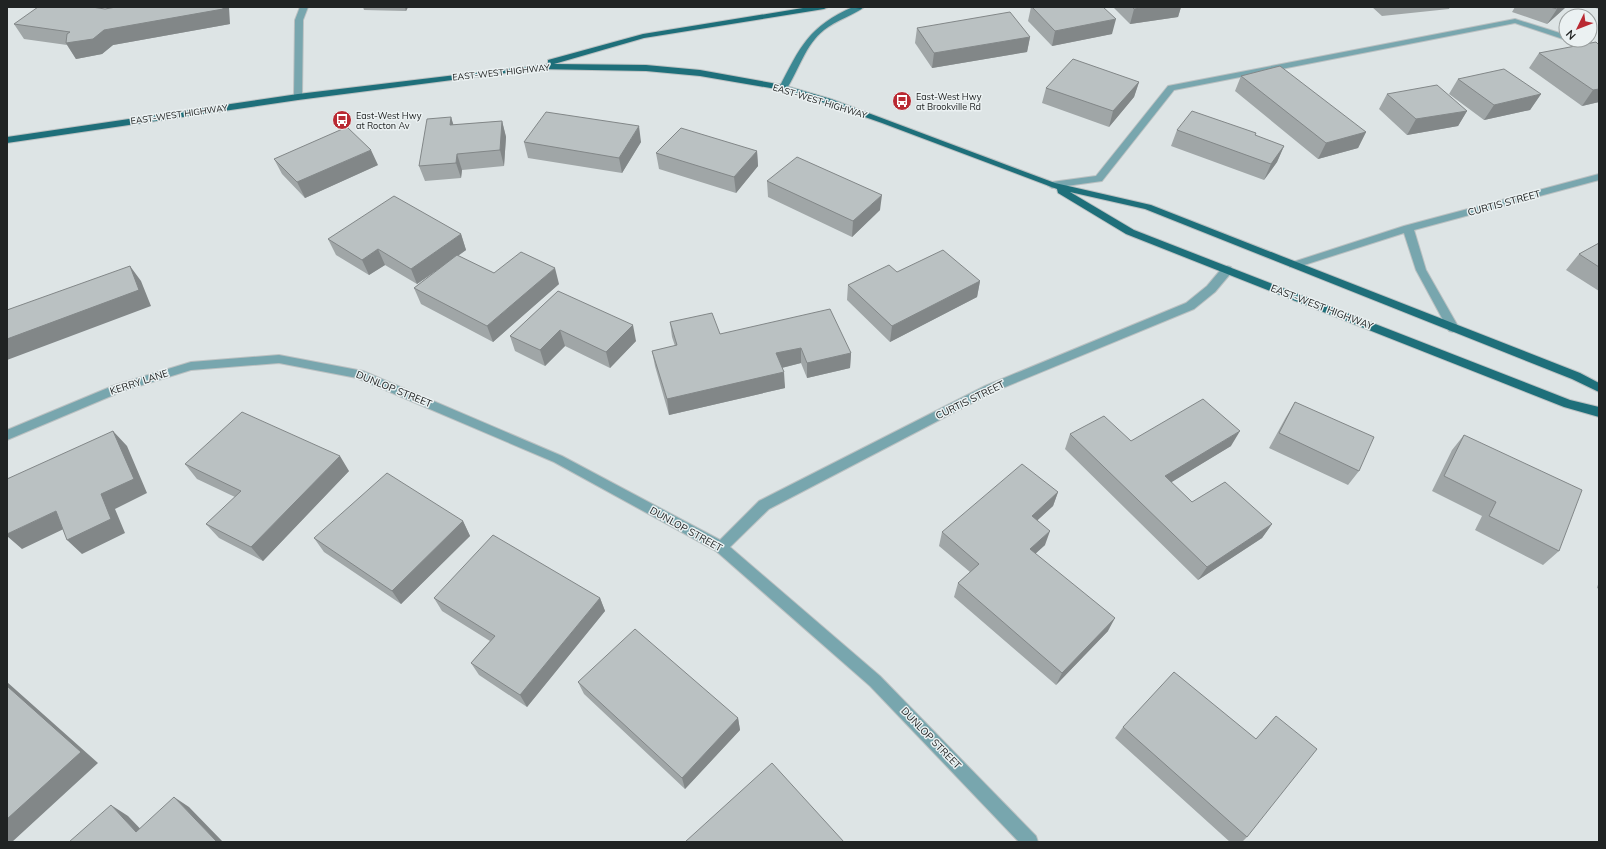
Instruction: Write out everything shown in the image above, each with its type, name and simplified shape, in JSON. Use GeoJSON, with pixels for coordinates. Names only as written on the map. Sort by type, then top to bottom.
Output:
{"type":"FeatureCollection","features":[{"type":"Feature","properties":{"kind":"main road"},"geometry":{"type":"LineString","coordinates":[[538,66],[643,36],[824,7]]}},
{"type":"Feature","properties":{"kind":"main road"},"geometry":{"type":"LineString","coordinates":[[783,88],[807,41],[818,28],[836,17],[860,7]]}},
{"type":"Feature","properties":{"kind":"main road","name":"EAST-WEST HIGHWAY"},"geometry":{"type":"LineString","coordinates":[[7,140],[298,96],[538,66],[592,66],[677,70],[744,80],[783,88],[885,120],[1052,185],[1148,207],[1576,376],[1599,388]]}},
{"type":"Feature","properties":{"kind":"main road","name":"EAST-WEST HIGHWAY"},"geometry":{"type":"LineString","coordinates":[[1052,185],[1130,232],[1568,404],[1599,412]]}},
{"type":"Feature","properties":{"kind":"street"},"geometry":{"type":"LineString","coordinates":[[298,96],[299,20],[304,7]]}},
{"type":"Feature","properties":{"kind":"street"},"geometry":{"type":"LineString","coordinates":[[1052,185],[1099,179],[1170,88],[1515,22],[1558,35]]}},
{"type":"Feature","properties":{"kind":"street","name":"CURTIS STREET"},"geometry":{"type":"LineString","coordinates":[[1294,265],[1408,228],[1599,177]]}},
{"type":"Feature","properties":{"kind":"street"},"geometry":{"type":"LineString","coordinates":[[1408,228],[1421,270],[1453,328]]}},
{"type":"Feature","properties":{"kind":"street","name":"CURTIS STREET"},"geometry":{"type":"LineString","coordinates":[[721,547],[764,505],[989,389],[1190,306],[1211,289],[1227,270]]}},
{"type":"Feature","properties":{"kind":"street","name":"DUNLOP STREET"},"geometry":{"type":"LineString","coordinates":[[279,359],[359,374],[558,459],[721,547],[875,680],[1030,842]]}},
{"type":"Feature","properties":{"kind":"street","name":"KERRY LANE"},"geometry":{"type":"LineString","coordinates":[[7,435],[119,388],[191,366],[279,359]]}},
{"type":"Feature","properties":{"kind":"building"},"geometry":{"type":"Polygon","coordinates":[[[38,7],[92,7],[105,9],[116,7],[223,7],[223,9],[104,30],[93,39],[66,43],[67,34],[70,32],[14,24],[38,7]]]}},
{"type":"Feature","properties":{"kind":"building"},"geometry":{"type":"Polygon","coordinates":[[[1032,7],[1103,7],[1116,19],[1055,31],[1032,7]]]}},
{"type":"Feature","properties":{"kind":"building"},"geometry":{"type":"Polygon","coordinates":[[[1132,7],[1147,7],[1134,9],[1132,7]]]}},
{"type":"Feature","properties":{"kind":"building"},"geometry":{"type":"Polygon","coordinates":[[[1010,12],[1030,37],[934,53],[917,28],[1010,12]]]}},
{"type":"Feature","properties":{"kind":"building"},"geometry":{"type":"Polygon","coordinates":[[[1598,44],[1599,89],[1593,90],[1539,53],[1565,48],[1598,48],[1598,44]]]}},
{"type":"Feature","properties":{"kind":"building"},"geometry":{"type":"Polygon","coordinates":[[[1073,59],[1139,82],[1113,111],[1046,88],[1073,59]]]}},
{"type":"Feature","properties":{"kind":"building"},"geometry":{"type":"Polygon","coordinates":[[[1280,66],[1366,132],[1326,143],[1241,76],[1280,66]]]}},
{"type":"Feature","properties":{"kind":"building"},"geometry":{"type":"Polygon","coordinates":[[[1504,69],[1541,94],[1494,105],[1458,79],[1504,69]]]}},
{"type":"Feature","properties":{"kind":"building"},"geometry":{"type":"Polygon","coordinates":[[[1437,85],[1467,111],[1416,119],[1387,94],[1437,85]]]}},
{"type":"Feature","properties":{"kind":"building"},"geometry":{"type":"Polygon","coordinates":[[[1192,111],[1256,133],[1255,135],[1284,146],[1271,164],[1177,130],[1192,111]]]}},
{"type":"Feature","properties":{"kind":"building"},"geometry":{"type":"Polygon","coordinates":[[[546,112],[639,126],[619,158],[524,142],[546,112]]]}},
{"type":"Feature","properties":{"kind":"building"},"geometry":{"type":"Polygon","coordinates":[[[451,117],[450,125],[502,121],[500,150],[457,154],[456,163],[419,166],[427,119],[451,117]]]}},
{"type":"Feature","properties":{"kind":"building"},"geometry":{"type":"Polygon","coordinates":[[[347,127],[371,150],[297,182],[274,159],[347,127]]]}},
{"type":"Feature","properties":{"kind":"building"},"geometry":{"type":"Polygon","coordinates":[[[681,128],[757,151],[734,177],[656,153],[681,128]]]}},
{"type":"Feature","properties":{"kind":"building"},"geometry":{"type":"Polygon","coordinates":[[[797,157],[882,195],[853,221],[767,181],[797,157]]]}},
{"type":"Feature","properties":{"kind":"building"},"geometry":{"type":"Polygon","coordinates":[[[394,196],[461,234],[411,269],[378,249],[362,260],[328,239],[394,196]]]}},
{"type":"Feature","properties":{"kind":"building"},"geometry":{"type":"Polygon","coordinates":[[[1599,243],[1599,267],[1579,254],[1599,243]]]}},
{"type":"Feature","properties":{"kind":"building"},"geometry":{"type":"Polygon","coordinates":[[[943,250],[980,281],[892,326],[848,285],[889,265],[897,272],[943,250]]]}},
{"type":"Feature","properties":{"kind":"building"},"geometry":{"type":"Polygon","coordinates":[[[521,252],[555,268],[487,326],[414,288],[457,255],[494,273],[521,252]]]}},
{"type":"Feature","properties":{"kind":"building"},"geometry":{"type":"Polygon","coordinates":[[[130,266],[139,290],[7,339],[7,310],[130,266]]]}},
{"type":"Feature","properties":{"kind":"building"},"geometry":{"type":"Polygon","coordinates":[[[558,291],[633,325],[606,352],[560,330],[540,350],[510,336],[558,291]]]}},
{"type":"Feature","properties":{"kind":"building"},"geometry":{"type":"Polygon","coordinates":[[[830,309],[851,353],[807,363],[801,348],[776,353],[784,372],[667,399],[652,351],[677,345],[670,322],[712,313],[720,334],[830,309]]]}},
{"type":"Feature","properties":{"kind":"building"},"geometry":{"type":"Polygon","coordinates":[[[1203,399],[1240,431],[1165,476],[1192,502],[1225,482],[1272,524],[1207,567],[1070,434],[1104,416],[1131,441],[1203,399]]]}},
{"type":"Feature","properties":{"kind":"building"},"geometry":{"type":"Polygon","coordinates":[[[1295,402],[1374,437],[1359,471],[1279,433],[1295,402]]]}},
{"type":"Feature","properties":{"kind":"building"},"geometry":{"type":"Polygon","coordinates":[[[242,412],[340,456],[251,547],[206,524],[241,491],[185,464],[242,412]]]}},
{"type":"Feature","properties":{"kind":"building"},"geometry":{"type":"Polygon","coordinates":[[[113,431],[134,479],[101,494],[111,519],[67,540],[56,511],[7,534],[7,479],[113,431]]]}},
{"type":"Feature","properties":{"kind":"building"},"geometry":{"type":"Polygon","coordinates":[[[1464,435],[1582,490],[1559,551],[1489,516],[1496,502],[1444,476],[1464,435]]]}},
{"type":"Feature","properties":{"kind":"building"},"geometry":{"type":"Polygon","coordinates":[[[1022,464],[1058,492],[1032,516],[1050,531],[1030,549],[1115,618],[1062,673],[958,583],[979,564],[942,532],[1022,464]]]}},
{"type":"Feature","properties":{"kind":"building"},"geometry":{"type":"Polygon","coordinates":[[[387,473],[463,521],[392,591],[314,538],[387,473]]]}},
{"type":"Feature","properties":{"kind":"building"},"geometry":{"type":"Polygon","coordinates":[[[493,535],[600,598],[520,695],[471,663],[495,636],[434,598],[493,535]]]}},
{"type":"Feature","properties":{"kind":"building"},"geometry":{"type":"Polygon","coordinates":[[[635,629],[738,718],[682,778],[578,682],[635,629]]]}},
{"type":"Feature","properties":{"kind":"building"},"geometry":{"type":"Polygon","coordinates":[[[1174,672],[1256,739],[1276,716],[1317,749],[1247,837],[1123,727],[1174,672]]]}},
{"type":"Feature","properties":{"kind":"building"},"geometry":{"type":"Polygon","coordinates":[[[7,686],[81,752],[7,819],[7,686]]]}},
{"type":"Feature","properties":{"kind":"building"},"geometry":{"type":"Polygon","coordinates":[[[772,763],[844,842],[685,842],[772,763]]]}},
{"type":"Feature","properties":{"kind":"building"},"geometry":{"type":"Polygon","coordinates":[[[174,797],[217,842],[69,842],[111,805],[136,832],[174,797]]]}},
{"type":"Feature","properties":{"kind":"place","name":"East-West Hwy at Brookville Rd"},"geometry":{"type":"Point","coordinates":[902,101]}},
{"type":"Feature","properties":{"kind":"place","name":"East-West Hwy at Rocton Av"},"geometry":{"type":"Point","coordinates":[342,120]}}]}
